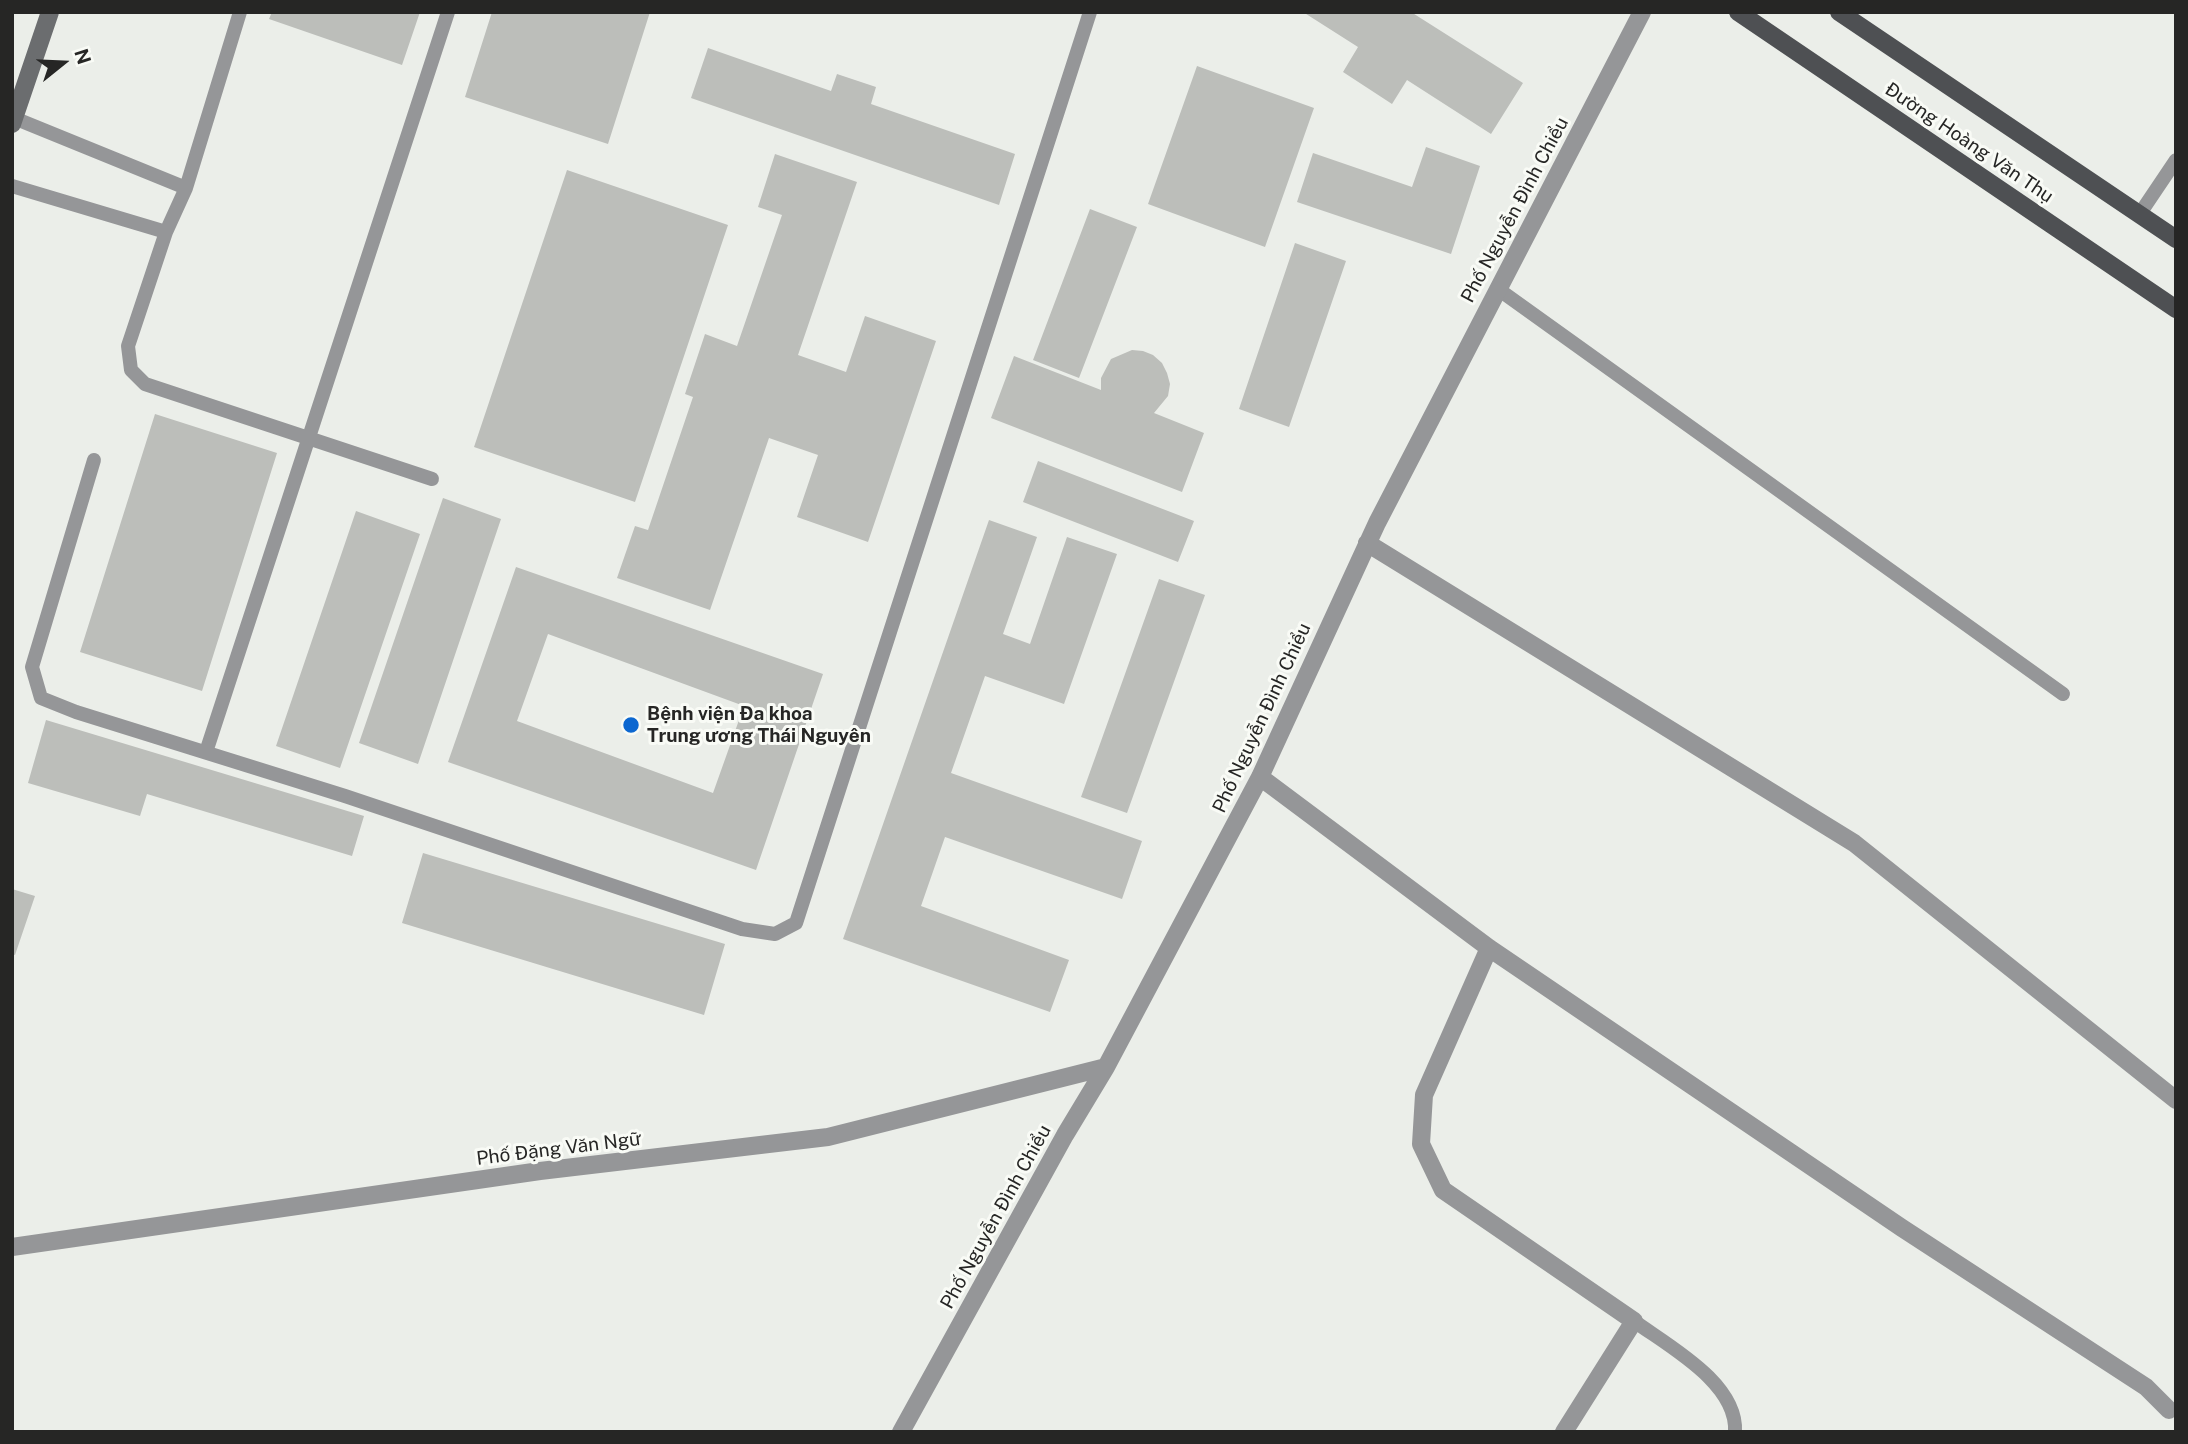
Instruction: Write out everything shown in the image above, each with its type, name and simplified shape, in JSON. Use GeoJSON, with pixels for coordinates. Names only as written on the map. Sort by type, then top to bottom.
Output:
{"type":"FeatureCollection","features":[{"type":"Feature","properties":{"kind":"main road"},"geometry":{"type":"LineString","coordinates":[[13,121],[50,12]]}},
{"type":"Feature","properties":{"kind":"main road","name":"Đường Hoàng Văn Thụ"},"geometry":{"type":"LineString","coordinates":[[1738,12],[2176,309]]}},
{"type":"Feature","properties":{"kind":"main road","name":"Đường Hoàng Văn Thụ"},"geometry":{"type":"LineString","coordinates":[[1839,12],[2176,239]]}},
{"type":"Feature","properties":{"kind":"street","name":"Phố Nguyễn Đình Chiểu"},"geometry":{"type":"LineString","coordinates":[[901,1432],[1065,1135],[1106,1067],[1260,777],[1367,543],[1642,12]]}},
{"type":"Feature","properties":{"kind":"street"},"geometry":{"type":"LineString","coordinates":[[1367,543],[1854,843],[2176,1100]]}},
{"type":"Feature","properties":{"kind":"street"},"geometry":{"type":"LineString","coordinates":[[1260,777],[1489,948],[1902,1228],[2146,1387],[2169,1410]]}},
{"type":"Feature","properties":{"kind":"street"},"geometry":{"type":"LineString","coordinates":[[1489,948],[1424,1095],[1421,1144],[1443,1191],[1634,1321],[1564,1432]]}},
{"type":"Feature","properties":{"kind":"street","name":"Phố Đặng Văn Ngữ"},"geometry":{"type":"LineString","coordinates":[[12,1247],[540,1171],[828,1137],[1106,1067]]}},
{"type":"Feature","properties":{"kind":"lane"},"geometry":{"type":"LineString","coordinates":[[240,12],[186,188],[166,232],[128,346],[131,370],[145,384],[432,479]]}},
{"type":"Feature","properties":{"kind":"lane"},"geometry":{"type":"LineString","coordinates":[[205,752],[448,12]]}},
{"type":"Feature","properties":{"kind":"lane"},"geometry":{"type":"LineString","coordinates":[[94,460],[32,667],[41,698],[76,712],[345,796],[742,929],[775,934],[796,923],[1090,12]]}},
{"type":"Feature","properties":{"kind":"lane"},"geometry":{"type":"LineString","coordinates":[[13,121],[186,188]]}},
{"type":"Feature","properties":{"kind":"lane"},"geometry":{"type":"LineString","coordinates":[[2139,215],[2176,160]]}},
{"type":"Feature","properties":{"kind":"lane"},"geometry":{"type":"LineString","coordinates":[[12,186],[166,232]]}},
{"type":"Feature","properties":{"kind":"lane"},"geometry":{"type":"LineString","coordinates":[[1498,289],[2063,694]]}},
{"type":"Feature","properties":{"kind":"lane"},"geometry":{"type":"LineString","coordinates":[[1634,1321],[1706,1373],[1729,1403],[1735,1432]]}},
{"type":"Feature","properties":{"kind":"building"},"geometry":{"type":"Polygon","coordinates":[[[272,12],[420,12],[402,65],[269,19],[272,12]]]}},
{"type":"Feature","properties":{"kind":"building"},"geometry":{"type":"Polygon","coordinates":[[[492,12],[650,12],[608,144],[465,97],[492,12]]]}},
{"type":"Feature","properties":{"kind":"building"},"geometry":{"type":"Polygon","coordinates":[[[1303,12],[1411,12],[1523,83],[1491,134],[1407,80],[1392,104],[1343,72],[1358,47],[1303,12]]]}},
{"type":"Feature","properties":{"kind":"building"},"geometry":{"type":"Polygon","coordinates":[[[708,48],[831,91],[837,74],[876,87],[871,104],[1015,154],[999,205],[691,98],[708,48]]]}},
{"type":"Feature","properties":{"kind":"building"},"geometry":{"type":"Polygon","coordinates":[[[1197,66],[1314,108],[1265,247],[1148,204],[1197,66]]]}},
{"type":"Feature","properties":{"kind":"building"},"geometry":{"type":"Polygon","coordinates":[[[1426,147],[1480,166],[1451,254],[1297,202],[1313,153],[1412,187],[1426,147]]]}},
{"type":"Feature","properties":{"kind":"building"},"geometry":{"type":"Polygon","coordinates":[[[775,154],[857,182],[798,355],[846,372],[865,316],[936,341],[868,542],[797,517],[818,455],[769,438],[710,610],[617,578],[635,526],[648,530],[693,397],[685,394],[705,334],[737,346],[782,215],[758,207],[775,154]]]}},
{"type":"Feature","properties":{"kind":"building"},"geometry":{"type":"Polygon","coordinates":[[[567,170],[728,225],[635,502],[474,447],[567,170]]]}},
{"type":"Feature","properties":{"kind":"building"},"geometry":{"type":"Polygon","coordinates":[[[1090,209],[1137,227],[1079,378],[1033,360],[1090,209]]]}},
{"type":"Feature","properties":{"kind":"building"},"geometry":{"type":"Polygon","coordinates":[[[1295,243],[1346,261],[1289,427],[1239,409],[1295,243]]]}},
{"type":"Feature","properties":{"kind":"building"},"geometry":{"type":"Polygon","coordinates":[[[1132,350],[1153,355],[1162,363],[1167,373],[1170,384],[1168,396],[1154,413],[1204,433],[1182,492],[991,418],[1014,356],[1101,390],[1101,378],[1111,359],[1132,350]]]}},
{"type":"Feature","properties":{"kind":"building"},"geometry":{"type":"Polygon","coordinates":[[[155,414],[277,453],[202,691],[80,652],[155,414]]]}},
{"type":"Feature","properties":{"kind":"building"},"geometry":{"type":"Polygon","coordinates":[[[1038,461],[1194,521],[1178,562],[1023,502],[1038,461]]]}},
{"type":"Feature","properties":{"kind":"building"},"geometry":{"type":"Polygon","coordinates":[[[443,498],[501,519],[418,764],[359,743],[443,498]]]}},
{"type":"Feature","properties":{"kind":"building"},"geometry":{"type":"Polygon","coordinates":[[[356,511],[420,534],[340,768],[276,746],[356,511]]]}},
{"type":"Feature","properties":{"kind":"building"},"geometry":{"type":"Polygon","coordinates":[[[989,520],[1037,537],[1003,634],[1030,644],[1067,537],[1117,554],[1064,704],[985,676],[951,773],[1142,841],[1122,899],[945,837],[921,906],[1069,960],[1050,1012],[843,939],[989,520]]]}},
{"type":"Feature","properties":{"kind":"building"},"geometry":{"type":"Polygon","coordinates":[[[516,567],[823,674],[756,870],[448,762],[516,567]],[[548,634],[517,721],[713,793],[744,706],[548,634]]]}},
{"type":"Feature","properties":{"kind":"building"},"geometry":{"type":"Polygon","coordinates":[[[1159,579],[1205,595],[1127,813],[1081,797],[1159,579]]]}},
{"type":"Feature","properties":{"kind":"building"},"geometry":{"type":"Polygon","coordinates":[[[46,720],[364,816],[352,856],[147,794],[140,816],[28,783],[46,720]]]}},
{"type":"Feature","properties":{"kind":"building"},"geometry":{"type":"Polygon","coordinates":[[[423,853],[725,944],[704,1015],[402,923],[423,853]]]}},
{"type":"Feature","properties":{"kind":"building"},"geometry":{"type":"Polygon","coordinates":[[[12,889],[35,896],[15,955],[12,954],[12,889]]]}},
{"type":"Feature","properties":{"kind":"place","name":"Bệnh viện Đa khoa Trung ương Thái Nguyên"},"geometry":{"type":"Point","coordinates":[631,725]}}]}
